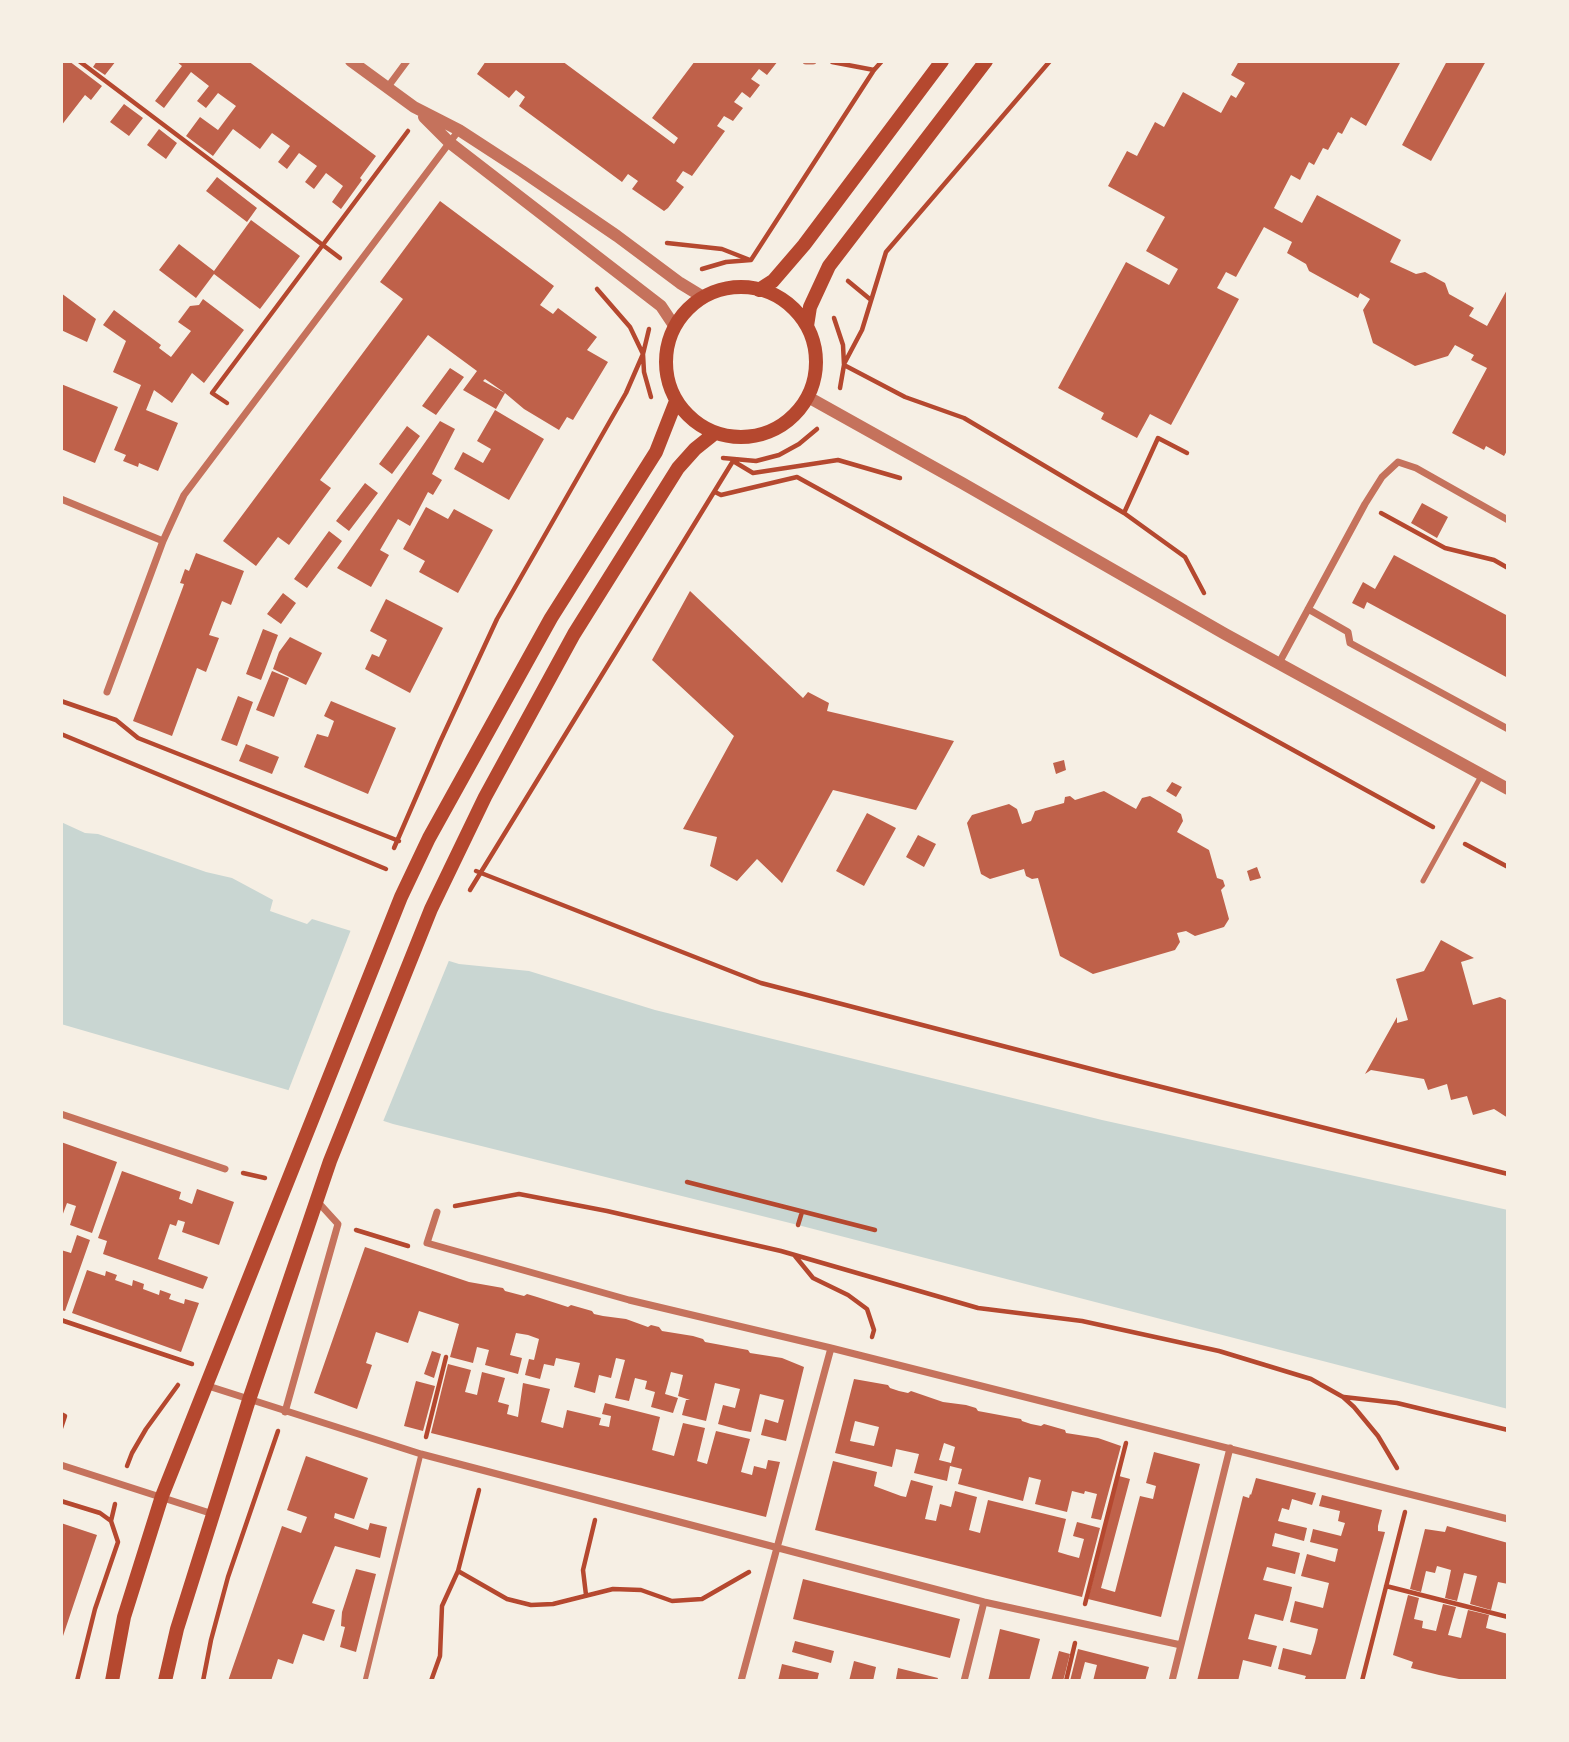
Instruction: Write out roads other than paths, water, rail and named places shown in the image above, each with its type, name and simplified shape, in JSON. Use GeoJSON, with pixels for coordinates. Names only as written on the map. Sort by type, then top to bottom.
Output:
{"type":"FeatureCollection","features":[{"type":"Feature","properties":{"kind":"main road"},"geometry":{"type":"LineString","coordinates":[[760,290],[773,281],[804,245],[942,61]]}},
{"type":"Feature","properties":{"kind":"main road"},"geometry":{"type":"LineString","coordinates":[[807,326],[816,291],[829,266],[986,61]]}},
{"type":"Feature","properties":{"kind":"main road"},"geometry":{"type":"LineString","coordinates":[[737,287],[760,290],[775,295],[793,308],[807,326],[815,352],[815,377],[808,397],[792,418],[770,432],[745,438],[715,433],[696,423],[676,401],[667,378],[666,354],[675,327],[692,304],[719,290],[737,287]]}},
{"type":"Feature","properties":{"kind":"main road"},"geometry":{"type":"LineString","coordinates":[[112,1681],[127,1605],[162,1496],[401,897],[551,618],[656,452],[676,401]]}},
{"type":"Feature","properties":{"kind":"main road"},"geometry":{"type":"LineString","coordinates":[[165,1681],[177,1629],[316,1200],[431,909],[485,797],[581,623],[678,468],[695,449],[715,433]]}},
{"type":"Feature","properties":{"kind":"street"},"geometry":{"type":"LineString","coordinates":[[351,61],[417,110],[450,142],[661,306],[675,327]]}},
{"type":"Feature","properties":{"kind":"street"},"geometry":{"type":"LineString","coordinates":[[387,88],[407,61]]}},
{"type":"Feature","properties":{"kind":"street"},"geometry":{"type":"LineString","coordinates":[[807,61],[813,61]]}},
{"type":"Feature","properties":{"kind":"street"},"geometry":{"type":"LineString","coordinates":[[417,110],[459,130],[522,171],[703,297]]}},
{"type":"Feature","properties":{"kind":"street"},"geometry":{"type":"LineString","coordinates":[[107,692],[163,541],[184,495],[459,130]]}},
{"type":"Feature","properties":{"kind":"street"},"geometry":{"type":"LineString","coordinates":[[808,397],[1225,634],[1508,789]]}},
{"type":"Feature","properties":{"kind":"street"},"geometry":{"type":"LineString","coordinates":[[1279,663],[1365,503],[1381,477],[1398,462],[1416,468],[1508,520]]}},
{"type":"Feature","properties":{"kind":"street"},"geometry":{"type":"LineString","coordinates":[[61,499],[163,541]]}},
{"type":"Feature","properties":{"kind":"street"},"geometry":{"type":"LineString","coordinates":[[1308,609],[1348,632],[1350,643],[1508,729]]}},
{"type":"Feature","properties":{"kind":"street"},"geometry":{"type":"LineString","coordinates":[[61,1114],[225,1170]]}},
{"type":"Feature","properties":{"kind":"street"},"geometry":{"type":"LineString","coordinates":[[285,1412],[338,1224],[316,1200]]}},
{"type":"Feature","properties":{"kind":"street"},"geometry":{"type":"LineString","coordinates":[[436,1212],[427,1243],[629,1300],[865,1356],[1508,1520]]}},
{"type":"Feature","properties":{"kind":"street"},"geometry":{"type":"LineString","coordinates":[[741,1681],[831,1348]]}},
{"type":"Feature","properties":{"kind":"street"},"geometry":{"type":"LineString","coordinates":[[205,1385],[421,1454],[600,1502],[984,1602],[1181,1645]]}},
{"type":"Feature","properties":{"kind":"street"},"geometry":{"type":"LineString","coordinates":[[1172,1681],[1230,1448]]}},
{"type":"Feature","properties":{"kind":"street"},"geometry":{"type":"LineString","coordinates":[[61,1465],[214,1514]]}},
{"type":"Feature","properties":{"kind":"street"},"geometry":{"type":"LineString","coordinates":[[964,1681],[984,1602]]}},
{"type":"Feature","properties":{"kind":"lane"},"geometry":{"type":"LineString","coordinates":[[1423,881],[1482,775]]}},
{"type":"Feature","properties":{"kind":"lane"},"geometry":{"type":"LineString","coordinates":[[365,1681],[421,1454]]}}]}
